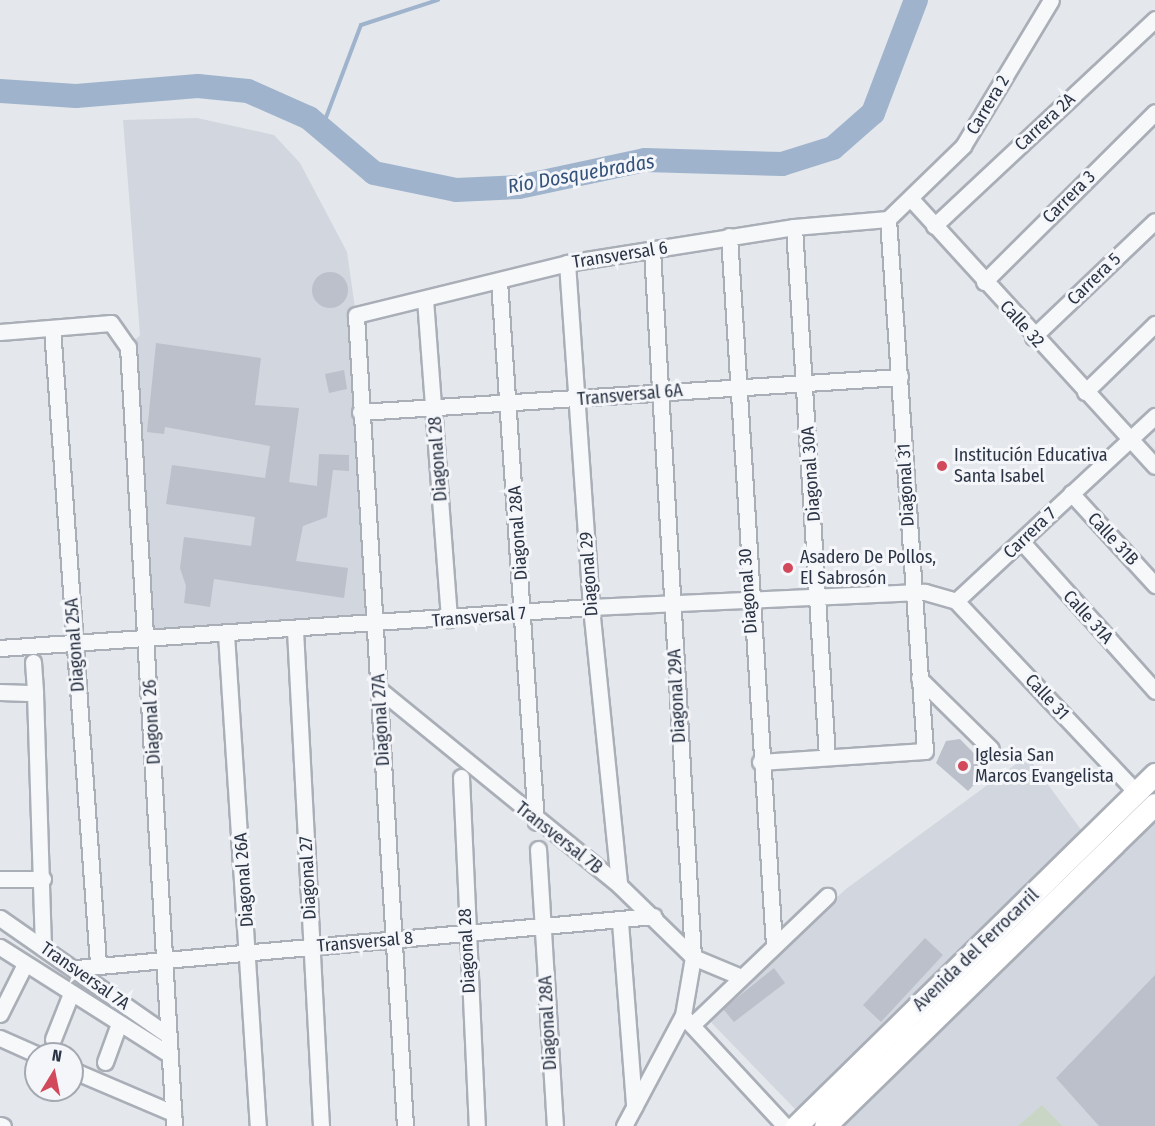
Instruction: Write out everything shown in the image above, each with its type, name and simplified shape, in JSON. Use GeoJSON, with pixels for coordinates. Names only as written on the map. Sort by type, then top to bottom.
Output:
{"type":"FeatureCollection","features":[{"type":"Feature","properties":{"kind":"main road","name":"Avenida del Ferrocarril"},"geometry":{"type":"LineString","coordinates":[[796,1126],[1155,774]]}},
{"type":"Feature","properties":{"kind":"main road","name":"Avenida del Ferrocarril"},"geometry":{"type":"LineString","coordinates":[[825,1126],[1155,804]]}},
{"type":"Feature","properties":{"kind":"street","name":"Carrera 2"},"geometry":{"type":"LineString","coordinates":[[912,200],[963,146],[1051,0]]}},
{"type":"Feature","properties":{"kind":"street","name":"Carrera 2A"},"geometry":{"type":"LineString","coordinates":[[934,226],[1155,18]]}},
{"type":"Feature","properties":{"kind":"street","name":"Carrera 3"},"geometry":{"type":"LineString","coordinates":[[984,282],[1155,112]]}},
{"type":"Feature","properties":{"kind":"street"},"geometry":{"type":"LineString","coordinates":[[888,219],[912,200]]}},
{"type":"Feature","properties":{"kind":"street","name":"Calle 32"},"geometry":{"type":"LineString","coordinates":[[912,200],[1128,441],[1155,466]]}},
{"type":"Feature","properties":{"kind":"street","name":"Transversal 6"},"geometry":{"type":"LineString","coordinates":[[356,315],[567,263],[794,227],[888,219]]}},
{"type":"Feature","properties":{"kind":"street","name":"Diagonal 31"},"geometry":{"type":"LineString","coordinates":[[827,757],[925,751],[911,591],[900,377],[888,219]]}},
{"type":"Feature","properties":{"kind":"street","name":"Carrera 5"},"geometry":{"type":"LineString","coordinates":[[1033,337],[1155,221]]}},
{"type":"Feature","properties":{"kind":"street","name":"Diagonal 30A"},"geometry":{"type":"LineString","coordinates":[[794,227],[819,595],[827,757]]}},
{"type":"Feature","properties":{"kind":"street","name":"Diagonal 30"},"geometry":{"type":"LineString","coordinates":[[729,236],[735,387],[748,597],[774,945]]}},
{"type":"Feature","properties":{"kind":"street","name":"Diagonal 29A"},"geometry":{"type":"LineString","coordinates":[[624,1126],[688,1020],[693,957],[658,393],[652,250]]}},
{"type":"Feature","properties":{"kind":"street","name":"Diagonal 29"},"geometry":{"type":"LineString","coordinates":[[567,263],[591,607],[619,885]]}},
{"type":"Feature","properties":{"kind":"street","name":"Diagonal 28A"},"geometry":{"type":"LineString","coordinates":[[499,281],[536,822]]}},
{"type":"Feature","properties":{"kind":"street","name":"Diagonal 28"},"geometry":{"type":"LineString","coordinates":[[424,299],[435,409],[449,620]]}},
{"type":"Feature","properties":{"kind":"street","name":"Diagonal 27A"},"geometry":{"type":"LineString","coordinates":[[356,315],[360,412],[380,690],[391,940],[405,1126]]}},
{"type":"Feature","properties":{"kind":"street","name":"Diagonal 26"},"geometry":{"type":"LineString","coordinates":[[52,328],[111,322],[128,347],[174,1120]]}},
{"type":"Feature","properties":{"kind":"street"},"geometry":{"type":"LineString","coordinates":[[1085,392],[1155,324]]}},
{"type":"Feature","properties":{"kind":"street"},"geometry":{"type":"LineString","coordinates":[[0,332],[52,328]]}},
{"type":"Feature","properties":{"kind":"street","name":"Diagonal 25A"},"geometry":{"type":"LineString","coordinates":[[52,328],[98,963]]}},
{"type":"Feature","properties":{"kind":"street","name":"Transversal 6A"},"geometry":{"type":"LineString","coordinates":[[360,412],[577,400],[900,377]]}},
{"type":"Feature","properties":{"kind":"street","name":"Carrera 7"},"geometry":{"type":"LineString","coordinates":[[957,601],[1155,416]]}},
{"type":"Feature","properties":{"kind":"street","name":"Calle 31B"},"geometry":{"type":"LineString","coordinates":[[1071,493],[1155,585]]}},
{"type":"Feature","properties":{"kind":"street","name":"Calle 31A"},"geometry":{"type":"LineString","coordinates":[[1022,542],[1155,692]]}},
{"type":"Feature","properties":{"kind":"street","name":"Transversal 7"},"geometry":{"type":"LineString","coordinates":[[0,648],[374,626],[591,607],[748,597],[911,591],[957,601]]}},
{"type":"Feature","properties":{"kind":"street","name":"Calle 31"},"geometry":{"type":"LineString","coordinates":[[957,601],[1137,793]]}},
{"type":"Feature","properties":{"kind":"street","name":"Diagonal 27"},"geometry":{"type":"LineString","coordinates":[[295,630],[321,1126]]}},
{"type":"Feature","properties":{"kind":"street","name":"Diagonal 26A"},"geometry":{"type":"LineString","coordinates":[[226,634],[249,951],[258,1126]]}},
{"type":"Feature","properties":{"kind":"street"},"geometry":{"type":"LineString","coordinates":[[33,662],[43,879],[43,946]]}},
{"type":"Feature","properties":{"kind":"street"},"geometry":{"type":"LineString","coordinates":[[919,678],[991,749]]}},
{"type":"Feature","properties":{"kind":"street","name":"Transversal 7B"},"geometry":{"type":"LineString","coordinates":[[380,690],[536,822],[619,885],[654,916],[693,957],[741,977]]}},
{"type":"Feature","properties":{"kind":"street"},"geometry":{"type":"LineString","coordinates":[[0,692],[35,693]]}},
{"type":"Feature","properties":{"kind":"street"},"geometry":{"type":"LineString","coordinates":[[760,762],[827,757]]}},
{"type":"Feature","properties":{"kind":"street","name":"Diagonal 28"},"geometry":{"type":"LineString","coordinates":[[461,777],[466,934],[477,1126]]}},
{"type":"Feature","properties":{"kind":"street","name":"Diagonal 28A"},"geometry":{"type":"LineString","coordinates":[[538,849],[555,1126]]}},
{"type":"Feature","properties":{"kind":"street"},"geometry":{"type":"LineString","coordinates":[[0,879],[43,879]]}},
{"type":"Feature","properties":{"kind":"street"},"geometry":{"type":"LineString","coordinates":[[785,1126],[688,1020],[741,977],[827,896]]}},
{"type":"Feature","properties":{"kind":"street","name":"Transversal 8"},"geometry":{"type":"LineString","coordinates":[[76,969],[98,963],[620,922],[654,916]]}},
{"type":"Feature","properties":{"kind":"street","name":"Transversal 7A"},"geometry":{"type":"LineString","coordinates":[[0,918],[169,1036]]}},
{"type":"Feature","properties":{"kind":"street"},"geometry":{"type":"LineString","coordinates":[[620,922],[634,1106]]}},
{"type":"Feature","properties":{"kind":"street"},"geometry":{"type":"LineString","coordinates":[[0,947],[70,996],[170,1055]]}},
{"type":"Feature","properties":{"kind":"street"},"geometry":{"type":"LineString","coordinates":[[0,1014],[25,964]]}},
{"type":"Feature","properties":{"kind":"street"},"geometry":{"type":"LineString","coordinates":[[53,1039],[70,996]]}},
{"type":"Feature","properties":{"kind":"street"},"geometry":{"type":"LineString","coordinates":[[105,1062],[118,1026]]}},
{"type":"Feature","properties":{"kind":"street"},"geometry":{"type":"LineString","coordinates":[[0,1038],[24,1049]]}},
{"type":"Feature","properties":{"kind":"street"},"geometry":{"type":"LineString","coordinates":[[84,1076],[174,1120]]}},
{"type":"Feature","properties":{"kind":"shaded area"},"geometry":{"type":"Polygon","coordinates":[[[197,118],[274,135],[300,163],[347,252],[356,315],[374,626],[147,639],[128,347],[140,335],[123,120],[197,118]]]}},
{"type":"Feature","properties":{"kind":"shaded area"},"geometry":{"type":"Polygon","coordinates":[[[1027,756],[1085,835],[800,1112],[795,1109],[706,1017],[846,889],[1027,756]]]}},
{"type":"Feature","properties":{"kind":"shaded area"},"geometry":{"type":"Polygon","coordinates":[[[1155,804],[1155,1126],[825,1126],[1155,804]]]}},
{"type":"Feature","properties":{"kind":"green space"},"geometry":{"type":"Polygon","coordinates":[[[1042,1105],[1062,1126],[1018,1126],[1042,1105]]]}},
{"type":"Feature","properties":{"kind":"building"},"geometry":{"type":"Polygon","coordinates":[[[330,272],[343,277],[348,290],[343,303],[330,308],[317,303],[312,290],[317,277],[330,272]]]}},
{"type":"Feature","properties":{"kind":"building"},"geometry":{"type":"Polygon","coordinates":[[[156,343],[261,358],[255,405],[299,408],[289,482],[317,486],[319,454],[349,455],[349,471],[333,470],[327,517],[303,526],[296,561],[348,568],[344,598],[214,579],[210,607],[184,603],[186,586],[180,568],[184,537],[251,546],[255,517],[166,504],[172,465],[265,478],[270,446],[165,427],[164,434],[147,432],[156,343]]]}},
{"type":"Feature","properties":{"kind":"building"},"geometry":{"type":"Polygon","coordinates":[[[344,370],[347,389],[329,393],[325,374],[344,370]]]}},
{"type":"Feature","properties":{"kind":"building","name":"Iglesia San Marcos Evangelista"},"geometry":{"type":"Polygon","coordinates":[[[960,739],[989,769],[968,791],[936,763],[946,741],[960,739]]]}},
{"type":"Feature","properties":{"kind":"building"},"geometry":{"type":"Polygon","coordinates":[[[925,938],[943,955],[881,1022],[863,1005],[925,938]]]}},
{"type":"Feature","properties":{"kind":"building"},"geometry":{"type":"Polygon","coordinates":[[[774,968],[785,983],[734,1022],[723,1009],[774,968]]]}},
{"type":"Feature","properties":{"kind":"building"},"geometry":{"type":"Polygon","coordinates":[[[1155,975],[1155,1126],[1099,1126],[1056,1078],[1155,975]]]}},
{"type":"Feature","properties":{"kind":"waterway"},"geometry":{"type":"LineString","coordinates":[[322,128],[361,25],[438,0]]}},
{"type":"Feature","properties":{"kind":"waterway","name":"Río Dosquebradas"},"geometry":{"type":"LineString","coordinates":[[0,91],[76,96],[198,86],[248,91],[309,118],[374,173],[456,190],[519,187],[645,160],[782,164],[833,148],[873,113],[916,0]]}},
{"type":"Feature","properties":{"kind":"place","name":"Institución Educativa Santa Isabel"},"geometry":{"type":"Point","coordinates":[942,466]}},
{"type":"Feature","properties":{"kind":"place","name":"Asadero De Pollos, El Sabrosón"},"geometry":{"type":"Point","coordinates":[788,568]}},
{"type":"Feature","properties":{"kind":"place","name":"Iglesia San Marcos Evangelista"},"geometry":{"type":"Point","coordinates":[963,766]}}]}
